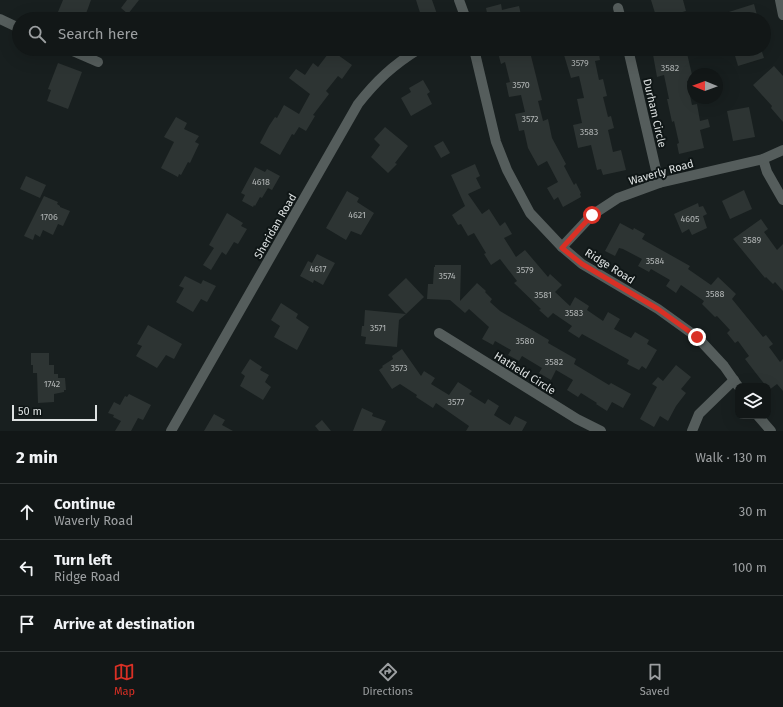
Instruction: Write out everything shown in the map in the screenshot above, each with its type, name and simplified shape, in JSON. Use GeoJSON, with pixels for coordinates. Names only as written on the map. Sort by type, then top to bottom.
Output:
{"type":"FeatureCollection","features":[{"type":"Feature","properties":{"kind":"street"},"geometry":{"type":"LineString","coordinates":[[459,0],[463,12]]}},
{"type":"Feature","properties":{"kind":"street"},"geometry":{"type":"LineString","coordinates":[[780,0],[783,15]]}},
{"type":"Feature","properties":{"kind":"street"},"geometry":{"type":"LineString","coordinates":[[618,8],[619,12]]}},
{"type":"Feature","properties":{"kind":"street"},"geometry":{"type":"LineString","coordinates":[[0,19],[12,25]]}},
{"type":"Feature","properties":{"kind":"street"},"geometry":{"type":"LineString","coordinates":[[84,56],[98,62]]}},
{"type":"Feature","properties":{"kind":"street","name":"Sheridan Road"},"geometry":{"type":"LineString","coordinates":[[171,431],[358,104],[374,84],[400,60],[407,56]]}},
{"type":"Feature","properties":{"kind":"street","name":"Ridge Road"},"geometry":{"type":"LineString","coordinates":[[476,56],[496,142],[506,170],[530,213],[562,248],[582,264],[658,309],[697,337],[724,366],[736,383]]}},
{"type":"Feature","properties":{"kind":"street","name":"Durham Circle"},"geometry":{"type":"LineString","coordinates":[[630,56],[659,182]]}},
{"type":"Feature","properties":{"kind":"street","name":"Waverly Road"},"geometry":{"type":"LineString","coordinates":[[562,248],[592,215],[618,198],[659,182],[763,159],[783,150]]}},
{"type":"Feature","properties":{"kind":"street"},"geometry":{"type":"LineString","coordinates":[[763,159],[767,172],[783,200]]}},
{"type":"Feature","properties":{"kind":"street","name":"Hatfield Circle"},"geometry":{"type":"LineString","coordinates":[[439,333],[576,419],[600,431]]}},
{"type":"Feature","properties":{"kind":"street"},"geometry":{"type":"LineString","coordinates":[[692,431],[699,414],[735,384]]}},
{"type":"Feature","properties":{"kind":"street"},"geometry":{"type":"LineString","coordinates":[[761,419],[771,431]]}},
{"type":"Feature","properties":{"kind":"building"},"geometry":{"type":"Polygon","coordinates":[[[63,0],[91,0],[87,12],[58,12],[63,0]]]}},
{"type":"Feature","properties":{"kind":"building"},"geometry":{"type":"Polygon","coordinates":[[[127,0],[139,0],[130,12],[126,12],[121,8],[127,0]]]}},
{"type":"Feature","properties":{"kind":"building"},"geometry":{"type":"Polygon","coordinates":[[[416,0],[432,0],[436,12],[420,12],[416,0]]]}},
{"type":"Feature","properties":{"kind":"building"},"geometry":{"type":"Polygon","coordinates":[[[651,0],[683,0],[686,11],[682,12],[655,12],[651,0]]]}},
{"type":"Feature","properties":{"kind":"building"},"geometry":{"type":"Polygon","coordinates":[[[501,4],[502,10],[519,6],[520,12],[487,12],[486,8],[501,4]]]}},
{"type":"Feature","properties":{"kind":"building"},"geometry":{"type":"Polygon","coordinates":[[[754,4],[756,12],[729,12],[754,4]]]}},
{"type":"Feature","properties":{"kind":"building"},"geometry":{"type":"Polygon","coordinates":[[[326,56],[339,56],[352,65],[342,79],[338,76],[326,91],[329,94],[313,115],[315,116],[306,131],[299,127],[294,135],[292,134],[280,155],[260,143],[269,126],[275,117],[277,118],[284,105],[299,114],[310,94],[289,78],[296,69],[305,75],[313,63],[318,67],[326,56]]]}},
{"type":"Feature","properties":{"kind":"building"},"geometry":{"type":"Polygon","coordinates":[[[499,56],[531,56],[542,100],[538,101],[543,121],[548,119],[552,138],[566,164],[564,166],[574,185],[576,183],[581,193],[581,197],[563,207],[558,197],[554,200],[547,188],[558,182],[547,161],[538,166],[528,148],[524,130],[519,131],[515,114],[525,112],[521,95],[509,97],[506,83],[510,82],[505,62],[501,64],[499,56]]]}},
{"type":"Feature","properties":{"kind":"building"},"geometry":{"type":"Polygon","coordinates":[[[564,56],[599,56],[600,60],[595,61],[599,80],[603,79],[607,96],[603,97],[608,117],[611,116],[614,128],[608,130],[613,152],[621,150],[626,170],[603,175],[601,169],[597,170],[591,145],[578,148],[573,125],[582,123],[577,99],[584,98],[579,76],[571,78],[564,56]]]}},
{"type":"Feature","properties":{"kind":"building"},"geometry":{"type":"Polygon","coordinates":[[[653,56],[688,56],[690,68],[687,68],[687,104],[697,104],[700,121],[708,119],[710,127],[700,130],[704,148],[679,154],[677,144],[679,143],[674,121],[672,122],[664,75],[657,77],[653,56]]]}},
{"type":"Feature","properties":{"kind":"building"},"geometry":{"type":"Polygon","coordinates":[[[735,56],[763,56],[764,58],[738,66],[735,56]]]}},
{"type":"Feature","properties":{"kind":"building"},"geometry":{"type":"Polygon","coordinates":[[[58,63],[82,72],[68,109],[47,101],[51,90],[48,89],[58,63]]]}},
{"type":"Feature","properties":{"kind":"building"},"geometry":{"type":"Polygon","coordinates":[[[774,66],[783,76],[783,122],[771,108],[772,106],[753,85],[774,66]]]}},
{"type":"Feature","properties":{"kind":"building"},"geometry":{"type":"Polygon","coordinates":[[[423,80],[430,92],[427,94],[432,104],[411,116],[401,98],[411,92],[409,88],[423,80]]]}},
{"type":"Feature","properties":{"kind":"building"},"geometry":{"type":"Polygon","coordinates":[[[749,107],[755,137],[733,141],[727,111],[749,107]]]}},
{"type":"Feature","properties":{"kind":"building"},"geometry":{"type":"Polygon","coordinates":[[[176,117],[187,123],[184,129],[199,136],[195,142],[199,144],[190,163],[188,162],[181,175],[179,174],[178,177],[161,168],[174,142],[164,137],[176,117]]]}},
{"type":"Feature","properties":{"kind":"building"},"geometry":{"type":"Polygon","coordinates":[[[385,127],[408,146],[395,163],[397,164],[388,173],[371,157],[380,145],[374,139],[385,127]]]}},
{"type":"Feature","properties":{"kind":"building"},"geometry":{"type":"Polygon","coordinates":[[[443,141],[450,153],[441,158],[434,146],[443,141]]]}},
{"type":"Feature","properties":{"kind":"building"},"geometry":{"type":"Polygon","coordinates":[[[475,164],[480,176],[476,178],[481,188],[468,194],[482,214],[489,209],[500,226],[505,222],[512,234],[504,238],[516,257],[525,250],[548,277],[550,274],[562,285],[555,292],[570,306],[575,297],[589,306],[587,310],[603,321],[608,312],[620,319],[614,329],[631,338],[635,332],[649,340],[647,344],[657,350],[646,369],[642,366],[639,370],[627,364],[629,360],[582,334],[579,338],[568,331],[572,326],[553,313],[548,318],[539,310],[541,309],[514,283],[517,281],[500,259],[491,265],[484,254],[486,253],[474,233],[468,236],[461,224],[458,225],[452,215],[465,206],[451,175],[475,164]]]}},
{"type":"Feature","properties":{"kind":"building"},"geometry":{"type":"Polygon","coordinates":[[[255,167],[265,172],[267,169],[280,176],[272,190],[268,188],[262,198],[260,197],[253,207],[242,201],[245,195],[241,193],[255,167]]]}},
{"type":"Feature","properties":{"kind":"building"},"geometry":{"type":"Polygon","coordinates":[[[26,176],[46,185],[40,198],[20,189],[26,176]]]}},
{"type":"Feature","properties":{"kind":"building"},"geometry":{"type":"Polygon","coordinates":[[[744,190],[752,209],[730,219],[722,201],[744,190]]]}},
{"type":"Feature","properties":{"kind":"building"},"geometry":{"type":"Polygon","coordinates":[[[347,191],[359,198],[357,202],[374,213],[361,235],[351,231],[346,240],[326,228],[347,191]]]}},
{"type":"Feature","properties":{"kind":"building"},"geometry":{"type":"Polygon","coordinates":[[[44,196],[58,202],[57,204],[60,207],[70,211],[63,226],[58,224],[53,235],[43,230],[40,237],[35,234],[33,240],[24,236],[44,196]]]}},
{"type":"Feature","properties":{"kind":"building"},"geometry":{"type":"Polygon","coordinates":[[[698,203],[699,207],[703,206],[707,214],[703,216],[707,228],[692,235],[689,229],[682,233],[674,214],[698,203]]]}},
{"type":"Feature","properties":{"kind":"building"},"geometry":{"type":"Polygon","coordinates":[[[227,213],[243,223],[241,226],[247,229],[238,244],[234,242],[226,255],[222,252],[211,270],[203,265],[214,248],[209,245],[227,213]]]}},
{"type":"Feature","properties":{"kind":"building"},"geometry":{"type":"Polygon","coordinates":[[[761,219],[768,229],[764,232],[777,250],[783,244],[783,291],[775,282],[773,284],[766,277],[765,278],[733,239],[761,219]]]}},
{"type":"Feature","properties":{"kind":"building"},"geometry":{"type":"Polygon","coordinates":[[[620,223],[645,234],[642,239],[690,266],[688,269],[711,285],[718,277],[736,294],[732,299],[763,337],[766,335],[773,344],[769,347],[780,362],[783,359],[783,391],[777,384],[771,388],[771,383],[764,383],[745,359],[749,356],[738,341],[735,343],[727,333],[730,330],[717,316],[715,317],[702,304],[704,301],[681,285],[676,293],[666,286],[670,280],[651,269],[649,272],[638,266],[642,259],[623,249],[619,248],[615,256],[605,251],[620,223]]]}},
{"type":"Feature","properties":{"kind":"building"},"geometry":{"type":"Polygon","coordinates":[[[317,254],[335,263],[323,285],[314,280],[313,283],[300,276],[308,261],[312,263],[317,254]]]}},
{"type":"Feature","properties":{"kind":"building"},"geometry":{"type":"Polygon","coordinates":[[[435,265],[461,265],[460,301],[477,283],[492,299],[490,302],[500,311],[549,340],[548,343],[576,359],[574,364],[609,385],[611,383],[631,394],[623,408],[612,402],[607,411],[581,393],[578,397],[567,390],[573,380],[556,370],[551,380],[539,373],[542,368],[522,356],[519,361],[508,355],[511,350],[495,341],[493,345],[482,339],[489,327],[469,309],[465,313],[450,300],[427,299],[428,284],[433,284],[435,265]]]}},
{"type":"Feature","properties":{"kind":"building"},"geometry":{"type":"Polygon","coordinates":[[[185,276],[201,284],[203,280],[216,286],[207,302],[201,299],[193,312],[176,302],[184,288],[179,286],[185,276]]]}},
{"type":"Feature","properties":{"kind":"building"},"geometry":{"type":"Polygon","coordinates":[[[406,278],[424,297],[406,314],[388,295],[406,278]]]}},
{"type":"Feature","properties":{"kind":"building"},"geometry":{"type":"Polygon","coordinates":[[[281,303],[298,314],[296,318],[309,327],[297,350],[274,337],[280,326],[271,320],[281,303]]]}},
{"type":"Feature","properties":{"kind":"building"},"geometry":{"type":"Polygon","coordinates":[[[365,310],[406,314],[399,320],[397,347],[365,344],[366,337],[361,336],[362,326],[364,326],[365,310]]]}},
{"type":"Feature","properties":{"kind":"building"},"geometry":{"type":"Polygon","coordinates":[[[148,325],[182,344],[174,359],[166,355],[157,368],[136,356],[142,346],[137,344],[148,325]]]}},
{"type":"Feature","properties":{"kind":"building"},"geometry":{"type":"Polygon","coordinates":[[[402,349],[421,376],[424,371],[435,378],[431,384],[449,395],[458,382],[472,391],[469,394],[485,404],[488,399],[499,406],[494,415],[510,425],[515,416],[527,422],[522,431],[466,431],[469,426],[436,403],[433,408],[400,384],[392,389],[379,370],[383,367],[382,366],[393,359],[392,356],[402,349]]]}},
{"type":"Feature","properties":{"kind":"building"},"geometry":{"type":"Polygon","coordinates":[[[31,353],[49,353],[49,365],[54,365],[54,374],[58,374],[58,378],[65,378],[66,390],[64,390],[64,392],[54,394],[54,402],[38,403],[37,373],[33,373],[31,353]]]}},
{"type":"Feature","properties":{"kind":"building"},"geometry":{"type":"Polygon","coordinates":[[[250,359],[262,367],[260,370],[269,375],[265,382],[271,387],[263,400],[240,386],[245,376],[241,373],[250,359]]]}},
{"type":"Feature","properties":{"kind":"building"},"geometry":{"type":"Polygon","coordinates":[[[676,365],[691,377],[681,389],[686,393],[676,406],[668,421],[660,416],[654,427],[640,419],[657,387],[652,384],[658,377],[663,381],[676,365]]]}},
{"type":"Feature","properties":{"kind":"building"},"geometry":{"type":"Polygon","coordinates":[[[129,394],[151,405],[143,420],[138,418],[131,431],[115,431],[121,421],[113,417],[114,415],[108,413],[114,402],[120,405],[125,396],[127,397],[129,394]]]}},
{"type":"Feature","properties":{"kind":"building"},"geometry":{"type":"Polygon","coordinates":[[[362,408],[373,413],[372,416],[386,421],[381,431],[353,431],[362,408]]]}},
{"type":"Feature","properties":{"kind":"building"},"geometry":{"type":"Polygon","coordinates":[[[214,414],[225,420],[222,425],[233,431],[204,431],[214,414]]]}},
{"type":"Feature","properties":{"kind":"building"},"geometry":{"type":"Polygon","coordinates":[[[322,420],[331,431],[319,431],[315,426],[322,420]]]}},
{"type":"Feature","properties":{"kind":"route"},"geometry":{"type":"LineString","coordinates":[[592,215],[562,248],[582,264],[658,309],[697,337]]}}]}
